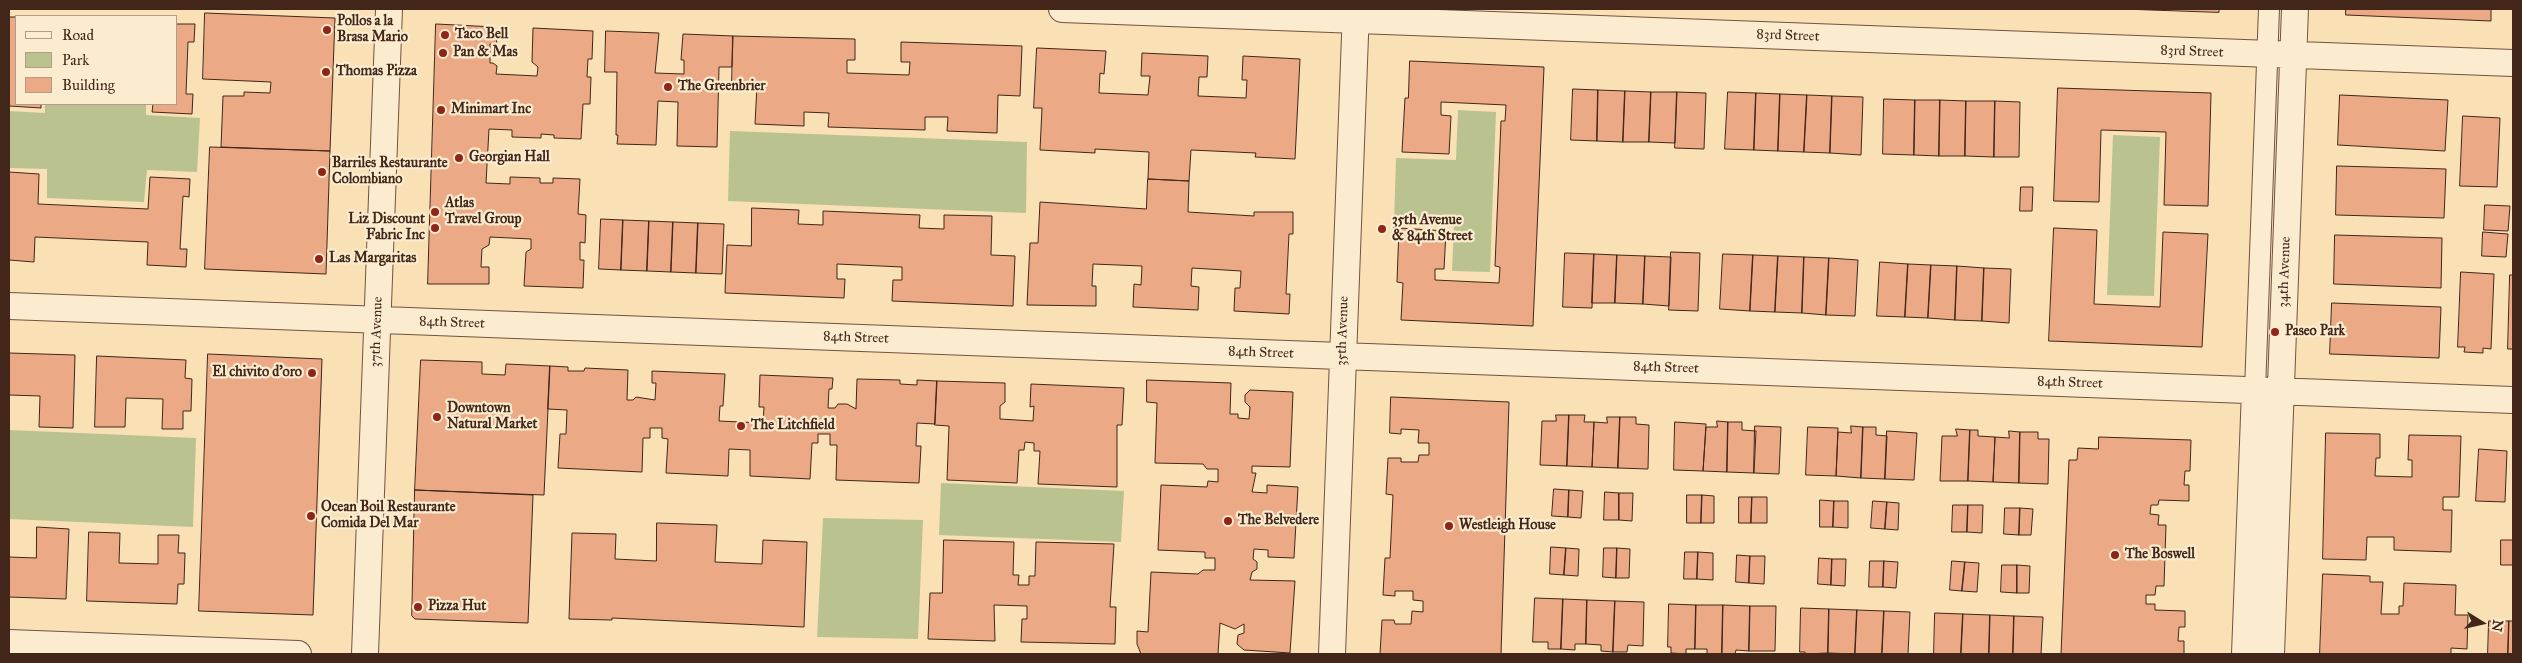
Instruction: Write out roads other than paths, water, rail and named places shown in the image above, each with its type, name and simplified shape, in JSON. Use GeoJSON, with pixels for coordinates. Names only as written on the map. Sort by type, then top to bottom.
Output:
{"type":"FeatureCollection","features":[{"type":"Feature","properties":{"kind":"street","name":"37th Avenue"},"geometry":{"type":"LineString","coordinates":[[365,654],[389,9]]}},
{"type":"Feature","properties":{"kind":"street","name":"83rd Street"},"geometry":{"type":"LineString","coordinates":[[1062,9],[1356,14],[2267,55],[2513,63]]}},
{"type":"Feature","properties":{"kind":"street","name":"34th Avenue"},"geometry":{"type":"LineString","coordinates":[[2245,654],[2269,9]]}},
{"type":"Feature","properties":{"kind":"street","name":"34th Avenue"},"geometry":{"type":"LineString","coordinates":[[2271,654],[2295,9]]}},
{"type":"Feature","properties":{"kind":"street","name":"35th Avenue"},"geometry":{"type":"LineString","coordinates":[[1332,654],[1356,14]]}},
{"type":"Feature","properties":{"kind":"street","name":"84th Street"},"geometry":{"type":"LineString","coordinates":[[9,306],[2513,400]]}},
{"type":"Feature","properties":{"kind":"street"},"geometry":{"type":"LineString","coordinates":[[9,643],[298,654]]}},
{"type":"Feature","properties":{"kind":"place","name":"Pollos a la Brasa Mario"},"geometry":{"type":"Point","coordinates":[327,30]}},
{"type":"Feature","properties":{"kind":"place","name":"Taco Bell"},"geometry":{"type":"Point","coordinates":[445,35]}},
{"type":"Feature","properties":{"kind":"place","name":"Pan & Mas"},"geometry":{"type":"Point","coordinates":[443,53]}},
{"type":"Feature","properties":{"kind":"place","name":"Thomas Pizza"},"geometry":{"type":"Point","coordinates":[326,72]}},
{"type":"Feature","properties":{"kind":"place","name":"The Greenbrier"},"geometry":{"type":"Point","coordinates":[668,87]}},
{"type":"Feature","properties":{"kind":"place","name":"Minimart Inc"},"geometry":{"type":"Point","coordinates":[441,110]}},
{"type":"Feature","properties":{"kind":"place","name":"Georgian Hall"},"geometry":{"type":"Point","coordinates":[459,158]}},
{"type":"Feature","properties":{"kind":"place","name":"Barriles Restaurante Colombiano"},"geometry":{"type":"Point","coordinates":[322,172]}},
{"type":"Feature","properties":{"kind":"place","name":"Atlas Travel Group"},"geometry":{"type":"Point","coordinates":[435,212]}},
{"type":"Feature","properties":{"kind":"place","name":"Liz Discount Fabric Inc"},"geometry":{"type":"Point","coordinates":[435,228]}},
{"type":"Feature","properties":{"kind":"place","name":"35th Avenue & 84th Street"},"geometry":{"type":"Point","coordinates":[1382,229]}},
{"type":"Feature","properties":{"kind":"place","name":"Las Margaritas"},"geometry":{"type":"Point","coordinates":[319,259]}},
{"type":"Feature","properties":{"kind":"place","name":"Paseo Park"},"geometry":{"type":"Point","coordinates":[2275,332]}},
{"type":"Feature","properties":{"kind":"place","name":"El chivito d’oro"},"geometry":{"type":"Point","coordinates":[312,373]}},
{"type":"Feature","properties":{"kind":"place","name":"Downtown Natural Market"},"geometry":{"type":"Point","coordinates":[437,417]}},
{"type":"Feature","properties":{"kind":"place","name":"The Litchfield"},"geometry":{"type":"Point","coordinates":[741,426]}},
{"type":"Feature","properties":{"kind":"place","name":"Ocean Boil Restaurante Comida Del Mar"},"geometry":{"type":"Point","coordinates":[311,516]}},
{"type":"Feature","properties":{"kind":"place","name":"The Belvedere"},"geometry":{"type":"Point","coordinates":[1228,521]}},
{"type":"Feature","properties":{"kind":"place","name":"Westleigh House"},"geometry":{"type":"Point","coordinates":[1449,526]}},
{"type":"Feature","properties":{"kind":"place","name":"The Boswell"},"geometry":{"type":"Point","coordinates":[2115,555]}},
{"type":"Feature","properties":{"kind":"place","name":"Pizza Hut"},"geometry":{"type":"Point","coordinates":[418,607]}}]}
